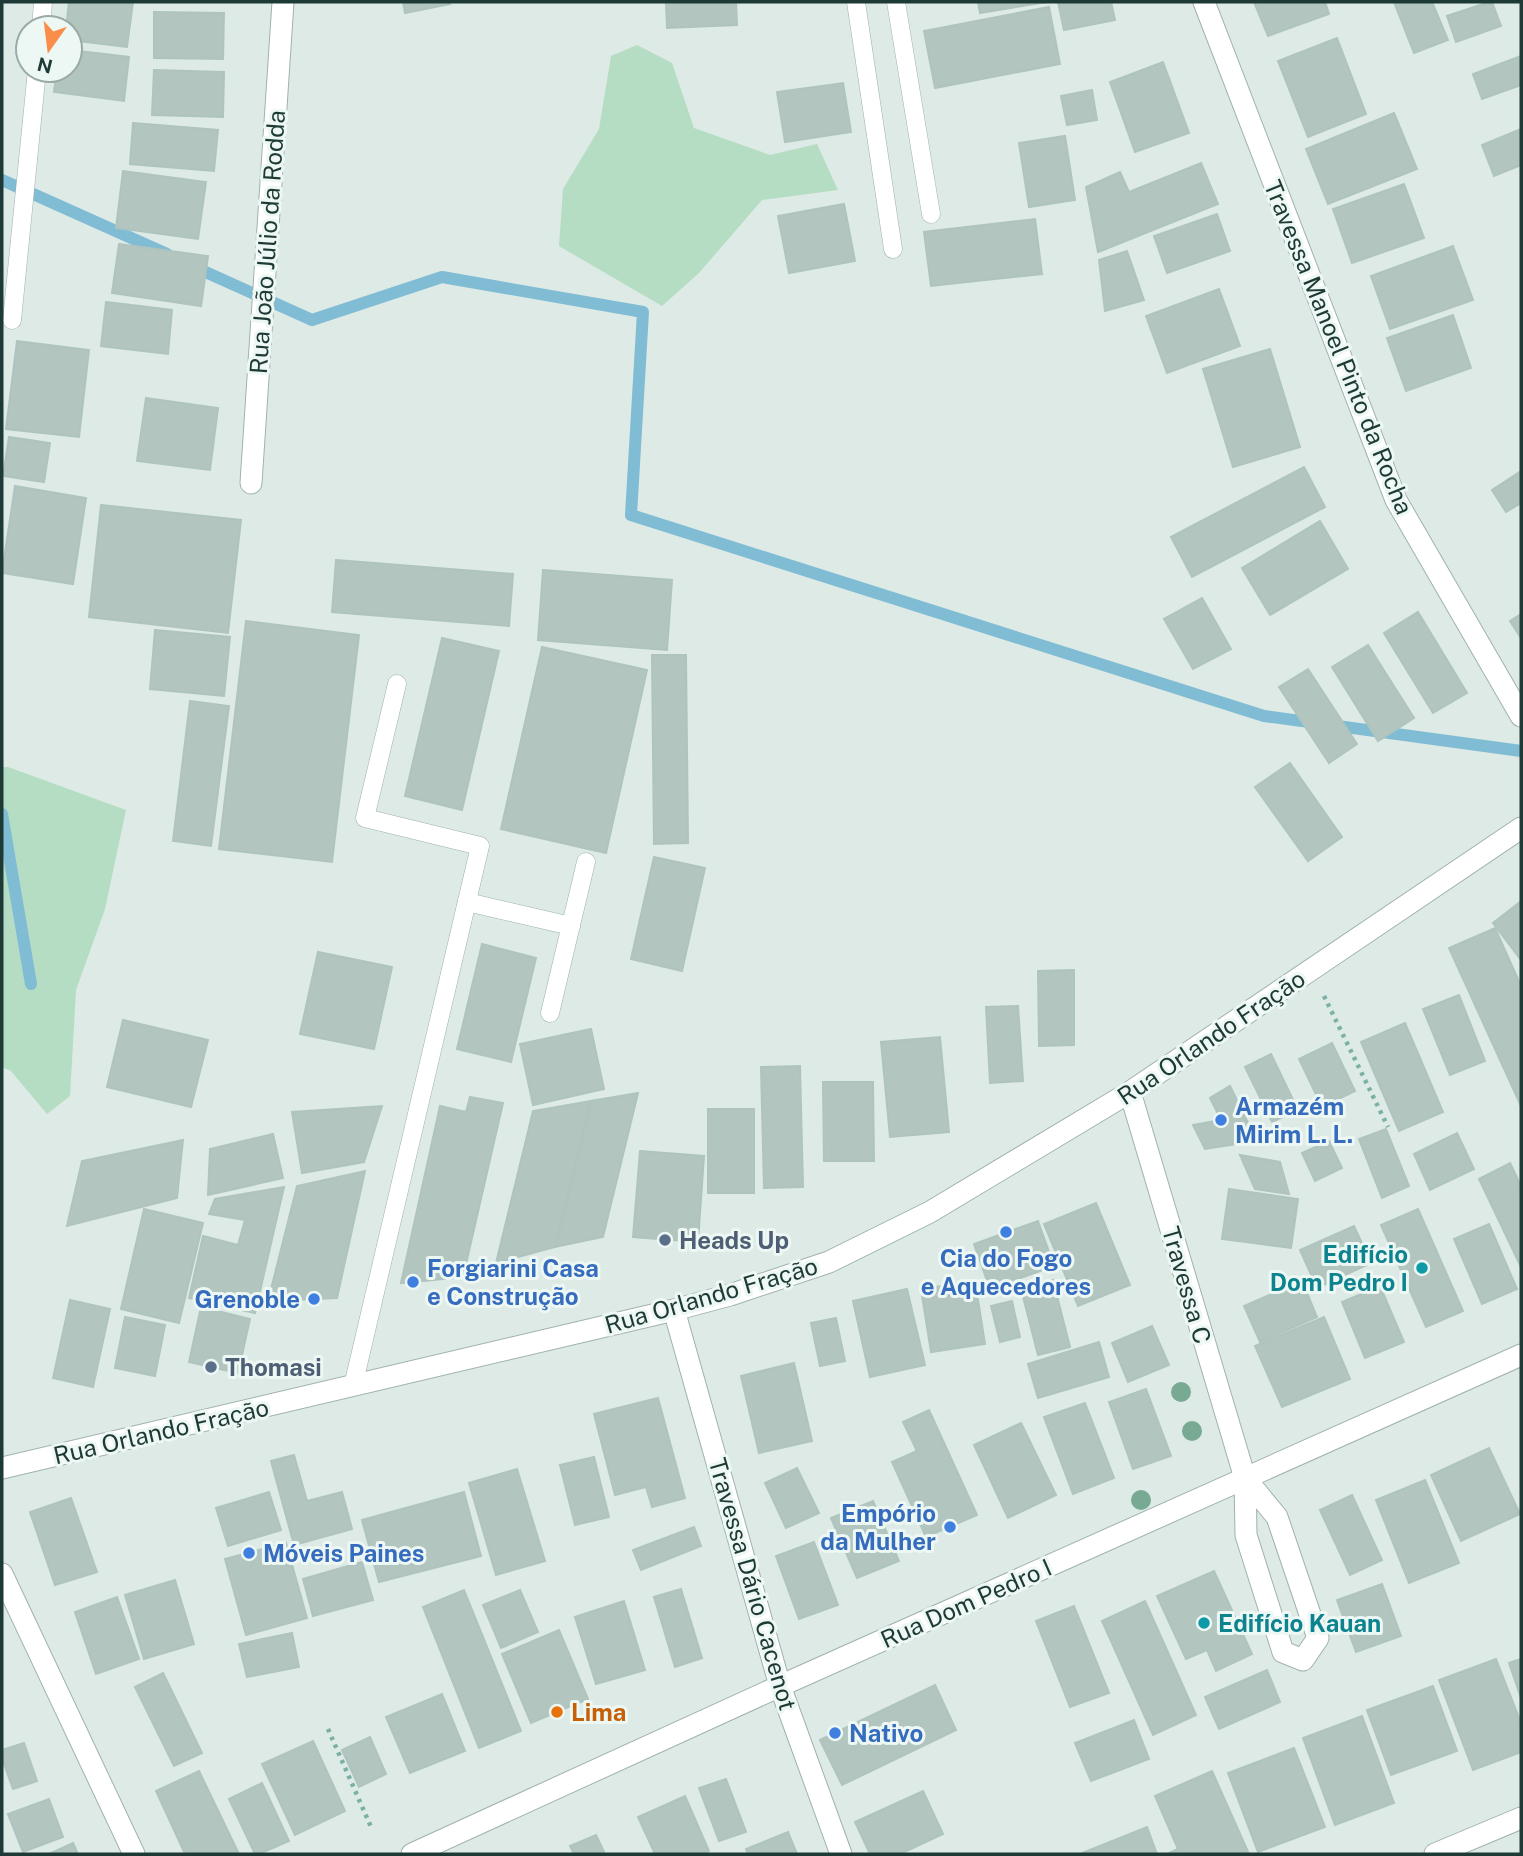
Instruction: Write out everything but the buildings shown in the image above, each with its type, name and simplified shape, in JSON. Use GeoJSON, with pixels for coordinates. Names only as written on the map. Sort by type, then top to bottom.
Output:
{"type":"FeatureCollection","features":[{"type":"Feature","properties":{"kind":"street","name":"Rua João Júlio da Rodda"},"geometry":{"type":"LineString","coordinates":[[251,483],[283,2]]}},
{"type":"Feature","properties":{"kind":"street","name":"Travessa Manoel Pinto da Rocha"},"geometry":{"type":"LineString","coordinates":[[1204,2],[1396,500],[1521,716]]}},
{"type":"Feature","properties":{"kind":"street","name":"Rua Orlando Fração"},"geometry":{"type":"LineString","coordinates":[[2,1468],[674,1310],[730,1295],[829,1262],[930,1212],[1130,1092],[1521,828]]}},
{"type":"Feature","properties":{"kind":"street","name":"Travessa C"},"geometry":{"type":"LineString","coordinates":[[1130,1092],[1245,1478],[1246,1535],[1283,1652],[1303,1660],[1318,1638],[1277,1517],[1245,1478]]}},
{"type":"Feature","properties":{"kind":"street","name":"Travessa Dário Cacenot"},"geometry":{"type":"LineString","coordinates":[[674,1310],[780,1686],[841,1854]]}},
{"type":"Feature","properties":{"kind":"street","name":"Rua Dom Pedro I"},"geometry":{"type":"LineString","coordinates":[[412,1854],[780,1686],[1521,1355]]}},
{"type":"Feature","properties":{"kind":"street"},"geometry":{"type":"LineString","coordinates":[[2,1574],[134,1854]]}},
{"type":"Feature","properties":{"kind":"street"},"geometry":{"type":"LineString","coordinates":[[1435,1854],[1521,1818]]}},
{"type":"Feature","properties":{"kind":"lane"},"geometry":{"type":"LineString","coordinates":[[856,2],[893,249]]}},
{"type":"Feature","properties":{"kind":"lane"},"geometry":{"type":"LineString","coordinates":[[896,2],[931,214]]}},
{"type":"Feature","properties":{"kind":"lane"},"geometry":{"type":"LineString","coordinates":[[12,320],[36,84]]}},
{"type":"Feature","properties":{"kind":"lane"},"geometry":{"type":"LineString","coordinates":[[353,1386],[481,846],[365,818],[397,684]]}},
{"type":"Feature","properties":{"kind":"lane"},"geometry":{"type":"LineString","coordinates":[[550,1013],[586,862]]}},
{"type":"Feature","properties":{"kind":"lane"},"geometry":{"type":"LineString","coordinates":[[467,902],[571,926]]}},
{"type":"Feature","properties":{"kind":"path"},"geometry":{"type":"LineString","coordinates":[[1321,990],[1388,1127]]}},
{"type":"Feature","properties":{"kind":"path"},"geometry":{"type":"LineString","coordinates":[[328,1729],[371,1827]]}},
{"type":"Feature","properties":{"kind":"green space"},"geometry":{"type":"Polygon","coordinates":[[[637,45],[672,63],[694,128],[770,155],[817,144],[838,190],[762,200],[699,273],[662,306],[559,246],[563,189],[599,129],[611,56],[637,45]]]}},
{"type":"Feature","properties":{"kind":"green space"},"geometry":{"type":"Polygon","coordinates":[[[2,767],[126,810],[105,909],[76,990],[70,1096],[47,1114],[11,1071],[2,1067],[2,767]]]}},
{"type":"Feature","properties":{"kind":"waterway"},"geometry":{"type":"LineString","coordinates":[[2,180],[167,254]]}},
{"type":"Feature","properties":{"kind":"waterway"},"geometry":{"type":"LineString","coordinates":[[190,265],[312,320],[442,277],[643,312],[631,515],[1264,716],[1521,751]]}},
{"type":"Feature","properties":{"kind":"waterway"},"geometry":{"type":"LineString","coordinates":[[2,814],[31,984]]}},
{"type":"Feature","properties":{"kind":"place","name":"Armazém Mirim L. L."},"geometry":{"type":"Point","coordinates":[1221,1120]}},
{"type":"Feature","properties":{"kind":"place","name":"Cia do Fogo e Aquecedores"},"geometry":{"type":"Point","coordinates":[1006,1232]}},
{"type":"Feature","properties":{"kind":"place","name":"Heads Up"},"geometry":{"type":"Point","coordinates":[665,1240]}},
{"type":"Feature","properties":{"kind":"place","name":"Edifício Dom Pedro I"},"geometry":{"type":"Point","coordinates":[1422,1268]}},
{"type":"Feature","properties":{"kind":"place","name":"Forgiarini Casa e Construção"},"geometry":{"type":"Point","coordinates":[413,1282]}},
{"type":"Feature","properties":{"kind":"place","name":"Grenoble"},"geometry":{"type":"Point","coordinates":[314,1299]}},
{"type":"Feature","properties":{"kind":"place","name":"Thomasi"},"geometry":{"type":"Point","coordinates":[211,1367]}},
{"type":"Feature","properties":{"kind":"place","name":"Empório da Mulher"},"geometry":{"type":"Point","coordinates":[950,1527]}},
{"type":"Feature","properties":{"kind":"place","name":"Móveis Paines"},"geometry":{"type":"Point","coordinates":[249,1553]}},
{"type":"Feature","properties":{"kind":"place","name":"Edifício Kauan"},"geometry":{"type":"Point","coordinates":[1204,1623]}},
{"type":"Feature","properties":{"kind":"place","name":"Lima"},"geometry":{"type":"Point","coordinates":[557,1712]}},
{"type":"Feature","properties":{"kind":"place","name":"Nativo"},"geometry":{"type":"Point","coordinates":[835,1733]}}]}
